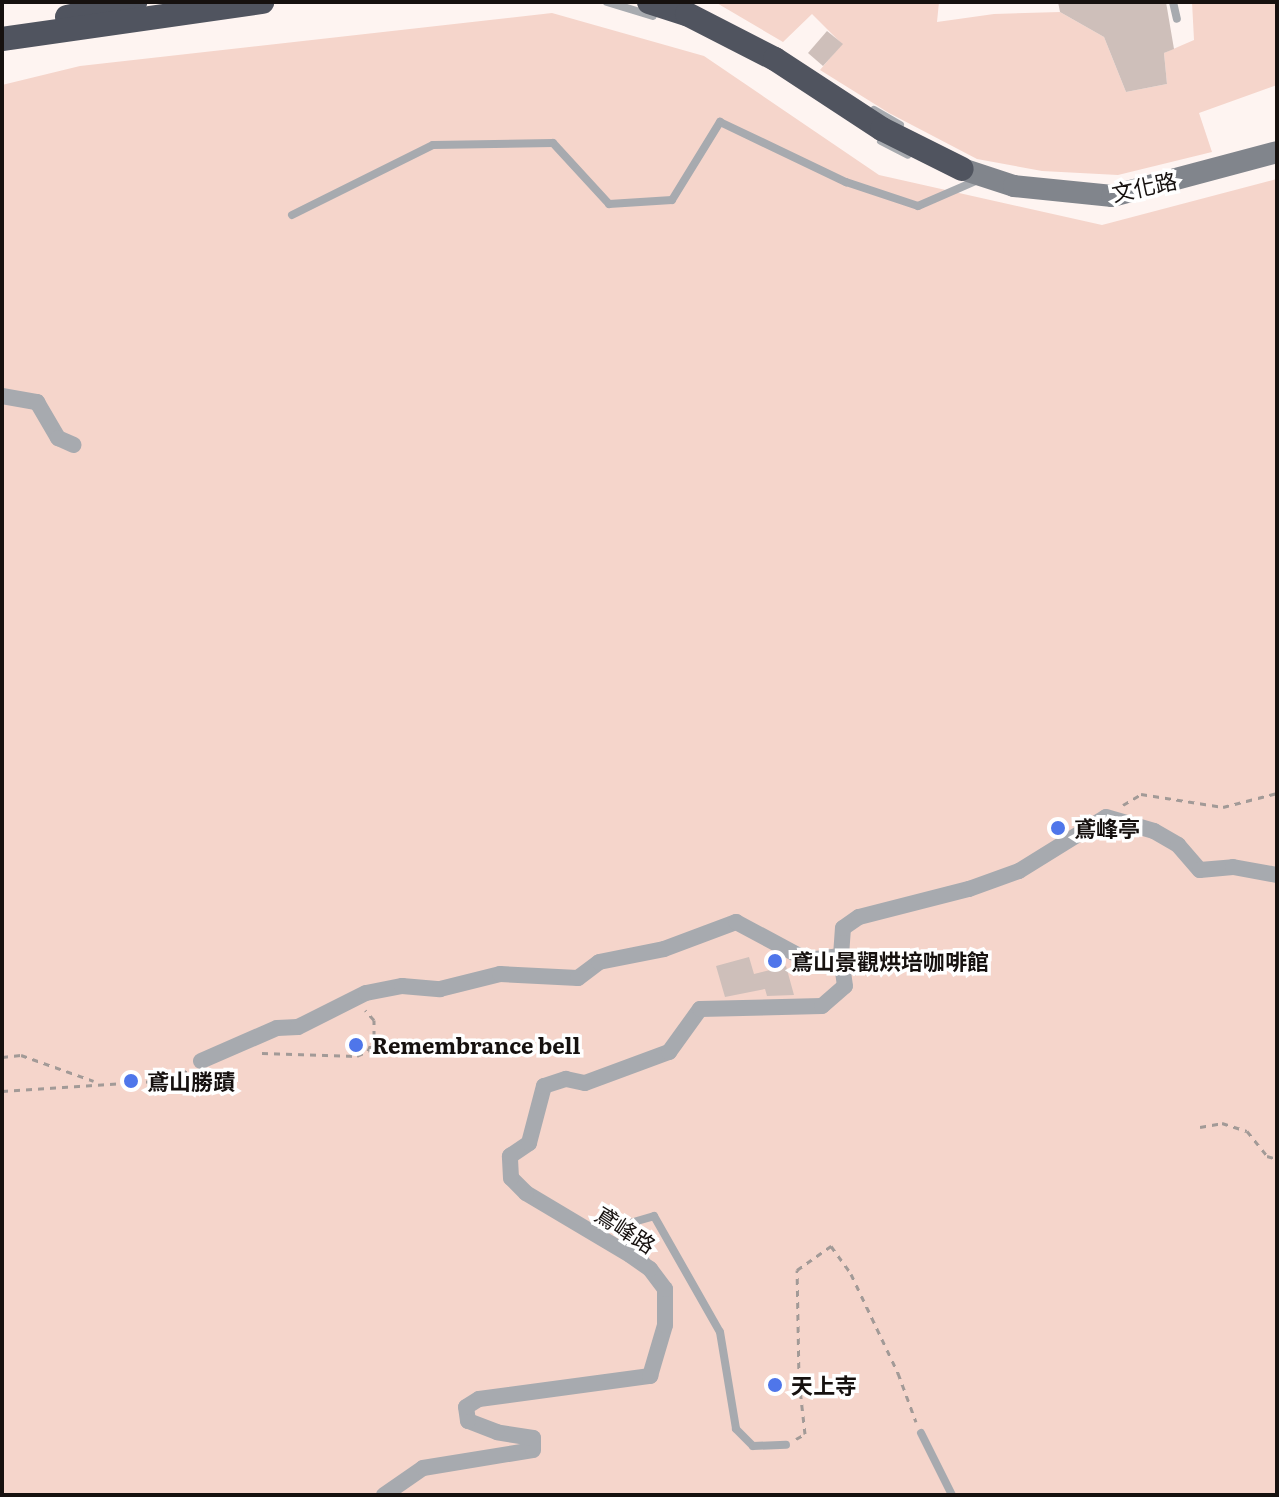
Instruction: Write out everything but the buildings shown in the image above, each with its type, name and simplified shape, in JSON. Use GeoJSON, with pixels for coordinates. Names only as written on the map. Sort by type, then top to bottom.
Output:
{"type":"FeatureCollection","features":[{"type":"Feature","properties":{"kind":"highway"},"geometry":{"type":"LineString","coordinates":[[2,31],[135,2]]}},
{"type":"Feature","properties":{"kind":"highway"},"geometry":{"type":"LineString","coordinates":[[2,39],[262,2]]}},
{"type":"Feature","properties":{"kind":"highway"},"geometry":{"type":"LineString","coordinates":[[657,10],[687,14],[775,59],[882,129],[974,174]]}},
{"type":"Feature","properties":{"kind":"street","name":"文化路"},"geometry":{"type":"LineString","coordinates":[[974,174],[1046,192],[1112,196],[1277,152]]}},
{"type":"Feature","properties":{"kind":"street"},"geometry":{"type":"LineString","coordinates":[[2,396],[37,402],[58,438],[74,445]]}},
{"type":"Feature","properties":{"kind":"street"},"geometry":{"type":"LineString","coordinates":[[1106,817],[1154,831],[1178,845],[1200,870],[1233,867],[1277,875]]}},
{"type":"Feature","properties":{"kind":"street","name":"鳶峰路"},"geometry":{"type":"LineString","coordinates":[[384,1495],[423,1468],[533,1450],[533,1438],[497,1432],[468,1421],[466,1407],[479,1399],[650,1376],[665,1325],[665,1289],[650,1269],[526,1193],[511,1178],[510,1156],[529,1143],[544,1086],[566,1079],[585,1083],[669,1052],[700,1009],[822,1006],[845,986],[841,956],[843,928],[859,917],[969,889],[1019,871],[1106,817]]}},
{"type":"Feature","properties":{"kind":"street"},"geometry":{"type":"LineString","coordinates":[[201,1061],[277,1028],[298,1027],[366,993],[402,986],[440,989],[500,974],[578,978],[599,962],[664,949],[736,922],[807,960],[841,956]]}},
{"type":"Feature","properties":{"kind":"lane"},"geometry":{"type":"LineString","coordinates":[[607,2],[657,10]]}},
{"type":"Feature","properties":{"kind":"lane"},"geometry":{"type":"LineString","coordinates":[[681,2],[734,26]]}},
{"type":"Feature","properties":{"kind":"lane"},"geometry":{"type":"LineString","coordinates":[[1173,2],[1177,19]]}},
{"type":"Feature","properties":{"kind":"lane"},"geometry":{"type":"LineString","coordinates":[[707,37],[776,71],[890,147],[915,159]]}},
{"type":"Feature","properties":{"kind":"lane"},"geometry":{"type":"LineString","coordinates":[[774,47],[959,160],[974,174]]}},
{"type":"Feature","properties":{"kind":"lane"},"geometry":{"type":"LineString","coordinates":[[292,215],[433,145],[553,143],[609,204],[672,200],[720,122],[846,182],[918,206],[974,174]]}},
{"type":"Feature","properties":{"kind":"lane"},"geometry":{"type":"LineString","coordinates":[[927,164],[955,174],[974,174]]}},
{"type":"Feature","properties":{"kind":"lane"},"geometry":{"type":"LineString","coordinates":[[650,1269],[630,1223],[654,1216],[720,1332],[736,1429],[753,1446],[786,1445]]}},
{"type":"Feature","properties":{"kind":"lane"},"geometry":{"type":"LineString","coordinates":[[921,1433],[952,1495]]}},
{"type":"Feature","properties":{"kind":"path"},"geometry":{"type":"LineString","coordinates":[[1106,817],[1141,794],[1223,807],[1277,793]]}},
{"type":"Feature","properties":{"kind":"path"},"geometry":{"type":"LineString","coordinates":[[231,1048],[357,1056],[368,1051],[374,1036],[374,1020],[366,1010],[338,1005]]}},
{"type":"Feature","properties":{"kind":"path"},"geometry":{"type":"LineString","coordinates":[[2,1057],[21,1055],[98,1082]]}},
{"type":"Feature","properties":{"kind":"path"},"geometry":{"type":"LineString","coordinates":[[2,1091],[98,1082],[171,1080],[201,1061]]}},
{"type":"Feature","properties":{"kind":"path"},"geometry":{"type":"LineString","coordinates":[[1200,1127],[1222,1123],[1247,1131],[1267,1156],[1277,1159]]}},
{"type":"Feature","properties":{"kind":"path"},"geometry":{"type":"LineString","coordinates":[[786,1445],[805,1434],[799,1380],[797,1270],[831,1246],[851,1274],[898,1373],[921,1433]]}},
{"type":"Feature","properties":{"kind":"shaded area"},"geometry":{"type":"Polygon","coordinates":[[[715,2],[939,2],[937,22],[994,14],[1060,12],[1104,37],[1126,92],[1167,84],[1164,53],[1194,40],[1192,2],[1277,2],[1277,85],[1199,113],[1212,152],[1118,175],[1042,171],[977,159],[889,113],[820,70],[842,44],[812,14],[783,42],[715,2]]]}},
{"type":"Feature","properties":{"kind":"shaded area"},"geometry":{"type":"Polygon","coordinates":[[[552,13],[704,56],[879,175],[1102,225],[1277,179],[1277,1495],[2,1495],[2,85],[80,66],[552,13]]]}},
{"type":"Feature","properties":{"kind":"place","name":"鳶峰亭"},"geometry":{"type":"Point","coordinates":[1058,828]}},
{"type":"Feature","properties":{"kind":"place","name":"鳶山景觀烘培咖啡館"},"geometry":{"type":"Point","coordinates":[775,961]}},
{"type":"Feature","properties":{"kind":"place","name":"Remembrance bell"},"geometry":{"type":"Point","coordinates":[356,1045]}},
{"type":"Feature","properties":{"kind":"place","name":"鳶山勝蹟"},"geometry":{"type":"Point","coordinates":[131,1081]}},
{"type":"Feature","properties":{"kind":"place","name":"天上寺"},"geometry":{"type":"Point","coordinates":[775,1385]}}]}
